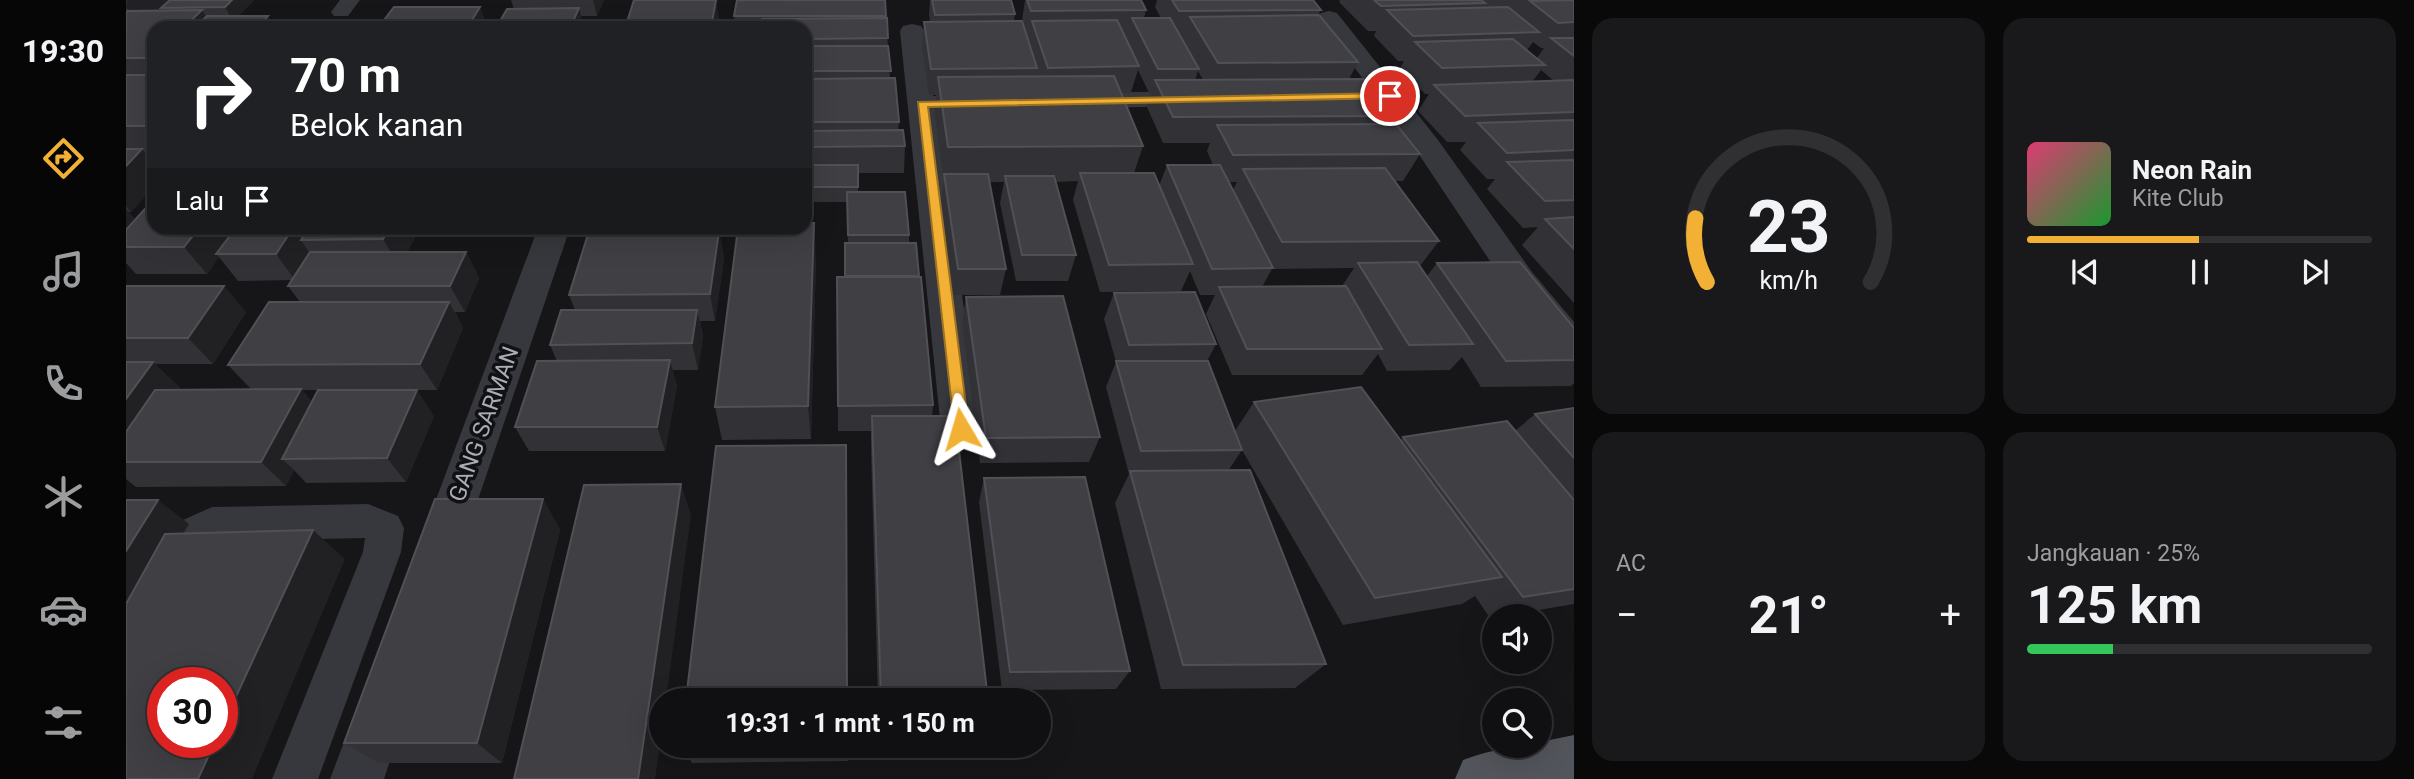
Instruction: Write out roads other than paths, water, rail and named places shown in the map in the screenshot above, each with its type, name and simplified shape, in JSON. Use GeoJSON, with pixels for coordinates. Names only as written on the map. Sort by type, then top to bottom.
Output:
{"type":"FeatureCollection","features":[{"type":"Feature","properties":{"kind":"main road"},"geometry":{"type":"LineString","coordinates":[[1482,779],[1574,762]]}},
{"type":"Feature","properties":{"kind":"street"},"geometry":{"type":"LineString","coordinates":[[1329,18],[1390,96],[1520,280],[1574,347]]}},
{"type":"Feature","properties":{"kind":"street"},"geometry":{"type":"LineString","coordinates":[[912,31],[961,429]]}},
{"type":"Feature","properties":{"kind":"street"},"geometry":{"type":"LineString","coordinates":[[1294,98],[1390,96]]}},
{"type":"Feature","properties":{"kind":"street"},"geometry":{"type":"LineString","coordinates":[[1046,102],[1225,99]]}},
{"type":"Feature","properties":{"kind":"street"},"geometry":{"type":"LineString","coordinates":[[922,104],[1018,102]]}},
{"type":"Feature","properties":{"kind":"street","name":"GANG SARMAN"},"geometry":{"type":"LineString","coordinates":[[427,582],[551,235]]}},
{"type":"Feature","properties":{"kind":"street"},"geometry":{"type":"LineString","coordinates":[[357,779],[394,674]]}},
{"type":"Feature","properties":{"kind":"lane"},"geometry":{"type":"LineString","coordinates":[[126,648],[171,567],[196,531],[212,524],[368,521],[385,528],[382,552],[295,779]]}}]}
